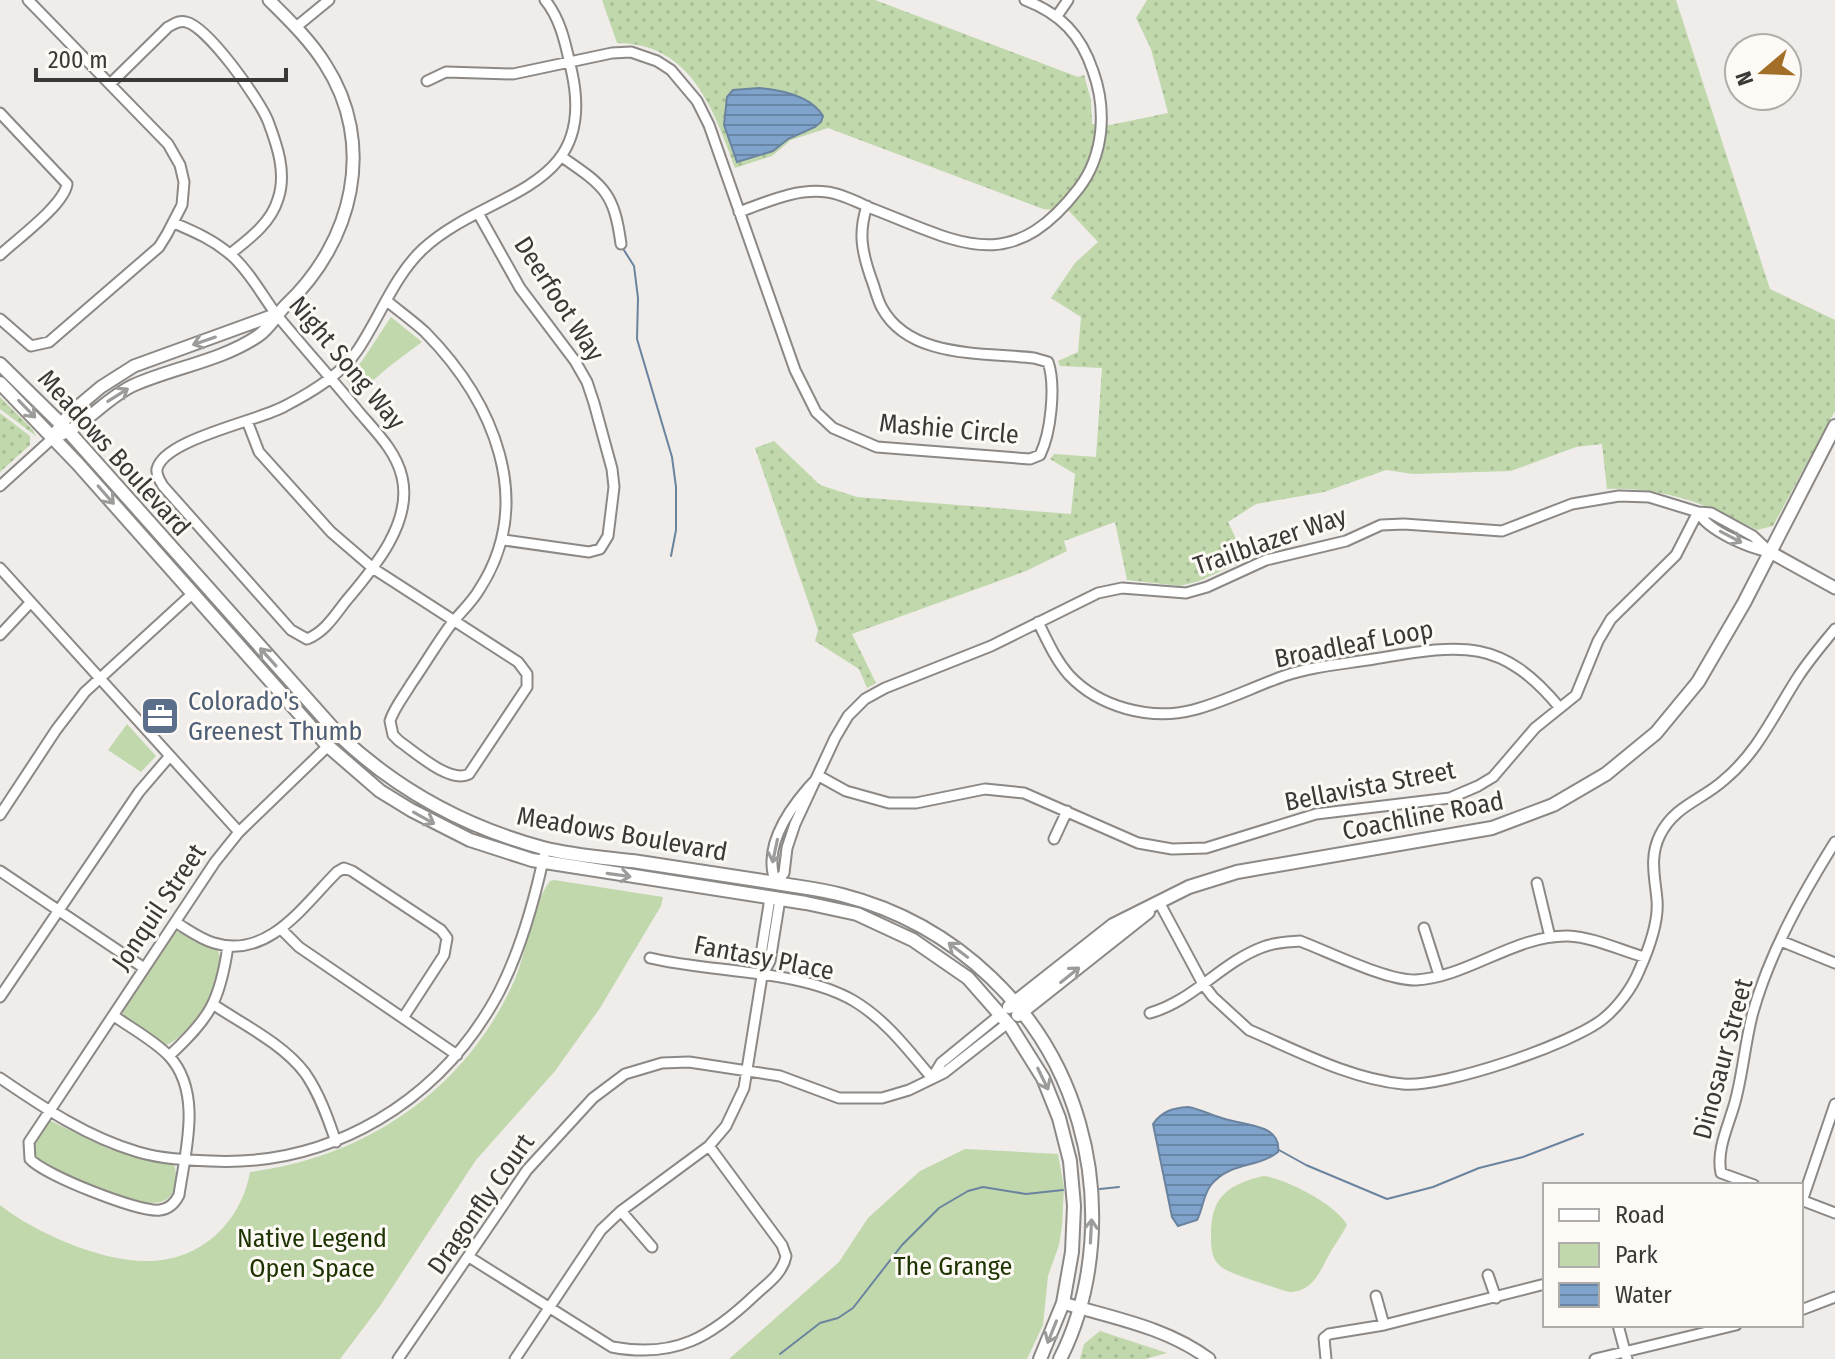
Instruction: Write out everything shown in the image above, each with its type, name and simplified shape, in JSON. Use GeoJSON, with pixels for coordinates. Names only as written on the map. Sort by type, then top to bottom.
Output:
{"type":"FeatureCollection","features":[{"type":"Feature","properties":{"kind":"main road","name":"Meadows Boulevard"},"geometry":{"type":"LineString","coordinates":[[0,364],[65,428],[339,735],[376,768],[418,797],[476,826],[546,849],[842,895],[906,918],[966,955],[997,982],[1049,1052],[1066,1085],[1087,1158],[1092,1226],[1080,1308],[1060,1359]]}},
{"type":"Feature","properties":{"kind":"main road","name":"Meadows Boulevard"},"geometry":{"type":"LineString","coordinates":[[0,383],[54,437],[328,746],[380,791],[431,822],[488,847],[542,863],[695,885],[857,914],[913,940],[968,978],[1004,1018],[1043,1078],[1059,1118],[1070,1161],[1074,1225],[1063,1303],[1040,1359]]}},
{"type":"Feature","properties":{"kind":"main road","name":"Coachline Road"},"geometry":{"type":"LineString","coordinates":[[1004,1018],[1113,925],[1205,881],[1237,872],[1492,828],[1534,814],[1572,795],[1639,749],[1686,698],[1726,637],[1835,426]]}},
{"type":"Feature","properties":{"kind":"main road"},"geometry":{"type":"LineString","coordinates":[[328,746],[336,745],[382,781],[404,794],[418,797]]}},
{"type":"Feature","properties":{"kind":"main road"},"geometry":{"type":"LineString","coordinates":[[695,885],[711,883],[767,891],[776,883]]}},
{"type":"Feature","properties":{"kind":"street"},"geometry":{"type":"LineString","coordinates":[[0,319],[31,346],[49,342],[159,247],[182,205],[184,182],[180,165],[168,144],[28,0]]}},
{"type":"Feature","properties":{"kind":"street"},"geometry":{"type":"LineString","coordinates":[[0,486],[65,428],[128,388],[222,355],[249,342],[270,325],[302,290],[329,253],[348,208],[353,171],[351,134],[342,98],[325,64],[296,27],[269,0]]}},
{"type":"Feature","properties":{"kind":"street"},"geometry":{"type":"LineString","coordinates":[[296,27],[329,0]]}},
{"type":"Feature","properties":{"kind":"street"},"geometry":{"type":"LineString","coordinates":[[387,301],[443,352],[471,389],[490,423],[502,464],[508,515],[504,540],[481,588],[454,621],[392,714],[390,728],[399,741],[437,767],[455,777],[463,777],[475,768],[529,680],[518,662],[454,621],[374,569],[331,532],[259,452],[247,421],[283,407],[331,377],[355,354],[407,267],[422,249],[531,184],[550,171],[562,157],[577,118],[577,97],[562,31],[545,0]]}},
{"type":"Feature","properties":{"kind":"street"},"geometry":{"type":"LineString","coordinates":[[739,212],[788,195],[808,191],[830,192],[955,240],[986,246],[1021,238],[1063,206],[1081,185],[1094,159],[1101,128],[1098,86],[1084,47],[1057,16],[1025,0]]}},
{"type":"Feature","properties":{"kind":"street"},"geometry":{"type":"LineString","coordinates":[[1057,16],[1068,0]]}},
{"type":"Feature","properties":{"kind":"street"},"geometry":{"type":"LineString","coordinates":[[110,84],[168,27],[178,22],[188,22],[229,61],[249,87],[267,117],[282,178],[278,200],[266,223],[230,254]]}},
{"type":"Feature","properties":{"kind":"street","name":"Mashie Circle"},"geometry":{"type":"LineString","coordinates":[[427,81],[446,72],[513,74],[612,53],[631,52],[657,61],[671,70],[697,101],[709,125],[795,370],[816,412],[833,428],[877,447],[1030,459],[1040,455],[1047,441],[1052,375],[1048,362],[931,347],[909,338],[895,326],[881,307],[861,249],[861,225],[867,206]]}},
{"type":"Feature","properties":{"kind":"street"},"geometry":{"type":"LineString","coordinates":[[0,255],[56,204],[66,193],[67,184],[2,118]]}},
{"type":"Feature","properties":{"kind":"street"},"geometry":{"type":"LineString","coordinates":[[562,157],[598,181],[605,190],[617,218],[621,244]]}},
{"type":"Feature","properties":{"kind":"street","name":"Deerfoot Way"},"geometry":{"type":"LineString","coordinates":[[478,213],[520,288],[575,361],[587,382],[612,469],[614,487],[608,536],[600,549],[589,552],[504,540]]}},
{"type":"Feature","properties":{"kind":"street","name":"Night Song Way"},"geometry":{"type":"LineString","coordinates":[[174,223],[215,241],[230,254],[389,448],[399,465],[403,481],[402,505],[394,532],[374,569],[324,629],[307,639],[291,630],[157,476],[156,471],[162,460],[188,442],[247,421]]}},
{"type":"Feature","properties":{"kind":"street"},"geometry":{"type":"LineString","coordinates":[[65,428],[101,387],[134,366],[277,314]]}},
{"type":"Feature","properties":{"kind":"street","name":"Trailblazer Way"},"geometry":{"type":"LineString","coordinates":[[776,883],[784,873],[790,836],[842,724],[873,693],[957,661],[1086,598],[1111,590],[1132,588],[1176,594],[1195,591],[1279,556],[1346,541],[1381,525],[1502,531],[1572,504],[1619,496],[1649,497],[1698,512],[1706,523],[1749,546],[1770,552]]}},
{"type":"Feature","properties":{"kind":"street","name":"Bellavista Street"},"geometry":{"type":"LineString","coordinates":[[819,776],[846,791],[889,803],[916,803],[975,790],[1005,790],[1037,798],[1138,843],[1190,850],[1221,844],[1316,814],[1435,801],[1463,793],[1493,777],[1535,728],[1580,688],[1598,641],[1611,619],[1671,560],[1698,512]]}},
{"type":"Feature","properties":{"kind":"street"},"geometry":{"type":"LineString","coordinates":[[1770,552],[1835,588]]}},
{"type":"Feature","properties":{"kind":"street"},"geometry":{"type":"LineString","coordinates":[[0,568],[239,832]]}},
{"type":"Feature","properties":{"kind":"street"},"geometry":{"type":"LineString","coordinates":[[0,815],[56,730],[98,679],[192,594]]}},
{"type":"Feature","properties":{"kind":"street"},"geometry":{"type":"LineString","coordinates":[[0,635],[30,603]]}},
{"type":"Feature","properties":{"kind":"street","name":"Broadleaf Loop"},"geometry":{"type":"LineString","coordinates":[[1038,622],[1060,664],[1085,689],[1113,703],[1148,714],[1191,711],[1300,671],[1446,648],[1480,650],[1511,663],[1528,674],[1560,708]]}},
{"type":"Feature","properties":{"kind":"street"},"geometry":{"type":"LineString","coordinates":[[1159,902],[1203,984],[1249,1030],[1365,1077],[1406,1084],[1431,1084],[1579,1034],[1602,1020],[1615,1007],[1628,991],[1644,957],[1657,911],[1652,868],[1660,836],[1676,812],[1721,783],[1755,748],[1798,678],[1835,629]]}},
{"type":"Feature","properties":{"kind":"street","name":"Jonquil Street"},"geometry":{"type":"LineString","coordinates":[[184,1160],[177,1200],[159,1211],[71,1184],[35,1165],[28,1153],[29,1142],[48,1111],[215,862],[239,832],[328,746]]}},
{"type":"Feature","properties":{"kind":"street"},"geometry":{"type":"LineString","coordinates":[[0,997],[139,792],[169,757]]}},
{"type":"Feature","properties":{"kind":"street"},"geometry":{"type":"LineString","coordinates":[[1054,839],[1067,811]]}},
{"type":"Feature","properties":{"kind":"street","name":"Dinosaur Street"},"geometry":{"type":"LineString","coordinates":[[1748,1183],[1721,1173],[1718,1159],[1736,1099],[1753,1012],[1781,941],[1807,887],[1835,842]]}},
{"type":"Feature","properties":{"kind":"street"},"geometry":{"type":"LineString","coordinates":[[0,1078],[73,1125],[141,1153],[184,1160],[254,1161],[294,1155],[336,1142],[404,1104],[457,1055],[498,993],[512,963],[546,849]]}},
{"type":"Feature","properties":{"kind":"street"},"geometry":{"type":"LineString","coordinates":[[175,922],[212,943],[228,946],[247,944],[282,930],[330,878],[344,868],[352,871],[441,930],[447,938],[444,955],[403,1018]]}},
{"type":"Feature","properties":{"kind":"street"},"geometry":{"type":"LineString","coordinates":[[0,871],[144,968]]}},
{"type":"Feature","properties":{"kind":"street"},"geometry":{"type":"LineString","coordinates":[[1537,883],[1550,937]]}},
{"type":"Feature","properties":{"kind":"street"},"geometry":{"type":"LineString","coordinates":[[515,1359],[591,1243],[621,1211],[709,1146],[733,1115],[744,1088],[762,976],[760,961],[775,898]]}},
{"type":"Feature","properties":{"kind":"street"},"geometry":{"type":"LineString","coordinates":[[1424,928],[1439,975]]}},
{"type":"Feature","properties":{"kind":"street"},"geometry":{"type":"LineString","coordinates":[[282,930],[299,947],[457,1055]]}},
{"type":"Feature","properties":{"kind":"street"},"geometry":{"type":"LineString","coordinates":[[1150,1013],[1168,1008],[1259,948],[1273,943],[1300,941],[1390,976],[1413,980],[1439,975],[1550,937],[1581,938],[1644,957]]}},
{"type":"Feature","properties":{"kind":"street"},"geometry":{"type":"LineString","coordinates":[[1781,941],[1835,963]]}},
{"type":"Feature","properties":{"kind":"street"},"geometry":{"type":"LineString","coordinates":[[169,1056],[214,1005],[228,946]]}},
{"type":"Feature","properties":{"kind":"street","name":"Fantasy Place"},"geometry":{"type":"LineString","coordinates":[[650,958],[823,988],[853,1001],[887,1026],[932,1078]]}},
{"type":"Feature","properties":{"kind":"street"},"geometry":{"type":"LineString","coordinates":[[214,1005],[262,1036],[304,1072],[336,1142]]}},
{"type":"Feature","properties":{"kind":"street"},"geometry":{"type":"LineString","coordinates":[[114,1016],[169,1056],[181,1074],[188,1100],[184,1160]]}},
{"type":"Feature","properties":{"kind":"street","name":"Dragonfly Court"},"geometry":{"type":"LineString","coordinates":[[398,1359],[527,1170],[593,1098],[614,1081],[636,1070],[676,1062],[780,1076],[825,1094],[854,1100],[896,1095],[932,1078],[941,1063],[1004,1018]]}},
{"type":"Feature","properties":{"kind":"street"},"geometry":{"type":"LineString","coordinates":[[1803,1194],[1835,1104]]}},
{"type":"Feature","properties":{"kind":"street"},"geometry":{"type":"LineString","coordinates":[[469,1257],[612,1347],[638,1354],[669,1354],[694,1346],[714,1334],[780,1271],[786,1256],[782,1245],[709,1146]]}},
{"type":"Feature","properties":{"kind":"street"},"geometry":{"type":"LineString","coordinates":[[1803,1201],[1835,1213]]}},
{"type":"Feature","properties":{"kind":"street"},"geometry":{"type":"LineString","coordinates":[[621,1211],[652,1247]]}},
{"type":"Feature","properties":{"kind":"street"},"geometry":{"type":"LineString","coordinates":[[1488,1275],[1496,1298]]}},
{"type":"Feature","properties":{"kind":"street"},"geometry":{"type":"LineString","coordinates":[[1326,1359],[1323,1344],[1329,1334],[1384,1325],[1543,1285]]}},
{"type":"Feature","properties":{"kind":"street"},"geometry":{"type":"LineString","coordinates":[[1376,1296],[1384,1325]]}},
{"type":"Feature","properties":{"kind":"street"},"geometry":{"type":"LineString","coordinates":[[1803,1309],[1835,1297]]}},
{"type":"Feature","properties":{"kind":"street"},"geometry":{"type":"LineString","coordinates":[[1063,1303],[1172,1337],[1209,1359]]}},
{"type":"Feature","properties":{"kind":"street"},"geometry":{"type":"LineString","coordinates":[[1619,1327],[1626,1355]]}},
{"type":"Feature","properties":{"kind":"street"},"geometry":{"type":"LineString","coordinates":[[1595,1359],[1626,1355],[1729,1327]]}},
{"type":"Feature","properties":{"kind":"green space"},"geometry":{"type":"Polygon","coordinates":[[[602,0],[875,0],[1078,77],[1084,75],[1091,100],[1092,124],[1110,125],[1168,113],[1151,49],[1136,18],[1147,0],[1676,0],[1770,289],[1835,320],[1835,411],[1773,526],[1757,530],[1720,512],[1667,494],[1607,489],[1602,444],[1576,447],[1511,471],[1413,474],[1386,470],[1324,492],[1256,504],[1228,522],[1246,560],[1180,586],[1127,580],[1115,522],[1064,541],[1067,551],[1026,571],[852,634],[876,683],[867,688],[859,669],[815,641],[818,630],[755,448],[774,441],[820,485],[857,497],[1071,514],[1075,474],[1050,459],[1054,454],[1096,457],[1102,368],[1060,366],[1058,361],[1078,352],[1081,317],[1051,298],[1075,263],[1098,242],[1069,211],[1043,209],[828,128],[791,140],[772,156],[735,168],[718,124],[696,84],[664,54],[642,46],[617,43],[602,0]]]}},
{"type":"Feature","properties":{"kind":"green space"},"geometry":{"type":"Polygon","coordinates":[[[391,317],[422,342],[356,395],[345,378],[362,361],[391,317]]]}},
{"type":"Feature","properties":{"kind":"green space"},"geometry":{"type":"Polygon","coordinates":[[[0,397],[33,430],[36,436],[0,409],[0,397]]]}},
{"type":"Feature","properties":{"kind":"green space"},"geometry":{"type":"Polygon","coordinates":[[[0,413],[30,436],[30,445],[0,472],[0,413]]]}},
{"type":"Feature","properties":{"kind":"green space"},"geometry":{"type":"Polygon","coordinates":[[[127,724],[156,756],[141,772],[108,750],[127,724]]]}},
{"type":"Feature","properties":{"kind":"green space","name":"Native Legend Open Space"},"geometry":{"type":"Polygon","coordinates":[[[554,880],[663,897],[661,906],[600,1008],[555,1071],[476,1160],[380,1306],[340,1359],[0,1359],[0,1205],[50,1235],[110,1257],[148,1261],[167,1259],[201,1246],[215,1236],[238,1207],[250,1172],[293,1164],[334,1151],[373,1133],[408,1111],[441,1084],[470,1053],[495,1018],[515,979],[544,890],[554,880]]]}},
{"type":"Feature","properties":{"kind":"green space"},"geometry":{"type":"Polygon","coordinates":[[[176,931],[217,949],[219,974],[215,989],[198,1017],[167,1045],[125,1018],[122,1011],[176,931]]]}},
{"type":"Feature","properties":{"kind":"green space"},"geometry":{"type":"Polygon","coordinates":[[[49,1120],[109,1149],[174,1165],[174,1189],[166,1200],[152,1203],[132,1201],[88,1186],[39,1162],[32,1144],[49,1120]]]}},
{"type":"Feature","properties":{"kind":"green space","name":"The Grange"},"geometry":{"type":"Polygon","coordinates":[[[965,1149],[1058,1154],[1064,1187],[1062,1226],[1048,1276],[1043,1325],[1027,1359],[729,1359],[839,1262],[868,1218],[920,1171],[965,1149]]]}},
{"type":"Feature","properties":{"kind":"green space"},"geometry":{"type":"Polygon","coordinates":[[[1263,1176],[1310,1194],[1333,1209],[1347,1225],[1315,1279],[1297,1291],[1289,1292],[1224,1269],[1213,1255],[1212,1222],[1218,1202],[1231,1189],[1263,1176]]]}},
{"type":"Feature","properties":{"kind":"green space"},"geometry":{"type":"Polygon","coordinates":[[[1100,1331],[1167,1353],[1145,1359],[1080,1359],[1084,1344],[1100,1331]]]}},
{"type":"Feature","properties":{"kind":"water"},"geometry":{"type":"Polygon","coordinates":[[[759,88],[786,92],[803,99],[823,116],[815,127],[788,139],[773,151],[737,162],[724,125],[727,97],[733,90],[759,88]]]}},
{"type":"Feature","properties":{"kind":"water"},"geometry":{"type":"Polygon","coordinates":[[[1188,1107],[1268,1131],[1278,1143],[1278,1152],[1262,1161],[1226,1172],[1208,1189],[1197,1220],[1178,1226],[1172,1217],[1153,1124],[1168,1111],[1188,1107]]]}},
{"type":"Feature","properties":{"kind":"waterway"},"geometry":{"type":"LineString","coordinates":[[622,247],[634,266],[638,298],[637,339],[672,457],[676,530],[671,556]]}},
{"type":"Feature","properties":{"kind":"waterway"},"geometry":{"type":"LineString","coordinates":[[1279,1150],[1306,1165],[1387,1199],[1433,1187],[1479,1168],[1523,1157],[1583,1134]]}},
{"type":"Feature","properties":{"kind":"waterway"},"geometry":{"type":"LineString","coordinates":[[780,1354],[820,1323],[838,1318],[853,1308],[902,1245],[939,1208],[968,1191],[983,1187],[1026,1194],[1063,1190]]}},
{"type":"Feature","properties":{"kind":"waterway"},"geometry":{"type":"LineString","coordinates":[[1100,1189],[1119,1187]]}},
{"type":"Feature","properties":{"kind":"place","name":"Colorado's Greenest Thumb"},"geometry":{"type":"Point","coordinates":[160,716]}}]}
